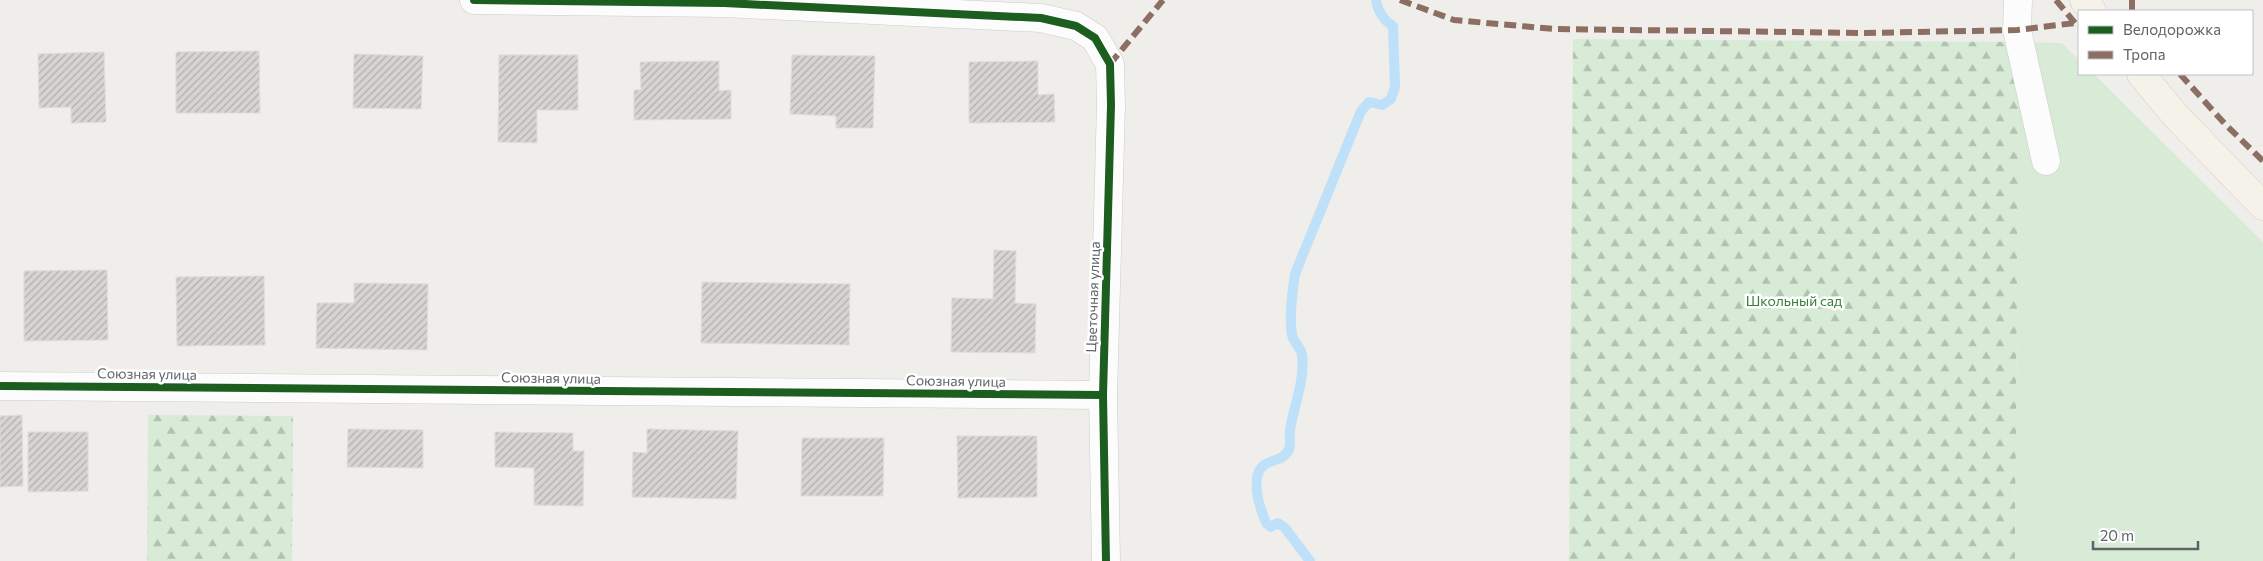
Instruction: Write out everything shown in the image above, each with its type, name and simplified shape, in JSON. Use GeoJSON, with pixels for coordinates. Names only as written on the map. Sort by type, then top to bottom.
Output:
{"type":"FeatureCollection","features":[{"type":"Feature","properties":{"kind":"main road"},"geometry":{"type":"LineString","coordinates":[[2141,75],[2175,115],[2263,206]]}},
{"type":"Feature","properties":{"kind":"street"},"geometry":{"type":"LineString","coordinates":[[474,0],[724,2]]}},
{"type":"Feature","properties":{"kind":"street"},"geometry":{"type":"LineString","coordinates":[[2018,0],[2017,30],[2046,161]]}},
{"type":"Feature","properties":{"kind":"street","name":"Цветочная улица"},"geometry":{"type":"LineString","coordinates":[[724,2],[1040,18],[1076,26],[1095,38],[1110,64],[1111,97],[1103,395],[1106,561]]}},
{"type":"Feature","properties":{"kind":"street","name":"Союзная улица"},"geometry":{"type":"LineString","coordinates":[[0,386],[1103,395]]}},
{"type":"Feature","properties":{"kind":"green space","name":"Школьный сад"},"geometry":{"type":"Polygon","coordinates":[[[1573,39],[2019,42],[2015,561],[1569,561],[1573,39]]]}},
{"type":"Feature","properties":{"kind":"green space"},"geometry":{"type":"Polygon","coordinates":[[[2019,42],[2062,43],[2078,59],[2078,75],[2095,75],[2263,242],[2263,561],[2015,561],[2019,42]]]}},
{"type":"Feature","properties":{"kind":"green space"},"geometry":{"type":"Polygon","coordinates":[[[148,415],[293,416],[292,561],[147,561],[148,415]]]}},
{"type":"Feature","properties":{"kind":"building"},"geometry":{"type":"Polygon","coordinates":[[[259,51],[260,113],[176,113],[176,52],[259,51]]]}},
{"type":"Feature","properties":{"kind":"building"},"geometry":{"type":"Polygon","coordinates":[[[104,52],[106,122],[71,123],[71,107],[39,108],[38,54],[104,52]]]}},
{"type":"Feature","properties":{"kind":"building"},"geometry":{"type":"Polygon","coordinates":[[[354,54],[423,56],[421,109],[353,108],[354,54]]]}},
{"type":"Feature","properties":{"kind":"building"},"geometry":{"type":"Polygon","coordinates":[[[499,55],[578,55],[578,110],[537,110],[537,143],[498,142],[499,55]]]}},
{"type":"Feature","properties":{"kind":"building"},"geometry":{"type":"Polygon","coordinates":[[[792,55],[875,56],[873,128],[836,128],[836,116],[790,114],[792,55]]]}},
{"type":"Feature","properties":{"kind":"building"},"geometry":{"type":"Polygon","coordinates":[[[719,61],[719,91],[731,90],[731,119],[634,120],[634,90],[641,90],[640,62],[719,61]]]}},
{"type":"Feature","properties":{"kind":"building"},"geometry":{"type":"Polygon","coordinates":[[[1038,61],[1038,95],[1054,94],[1055,122],[969,123],[969,62],[1038,61]]]}},
{"type":"Feature","properties":{"kind":"building"},"geometry":{"type":"Polygon","coordinates":[[[994,250],[1016,251],[1015,303],[1036,304],[1035,353],[951,352],[952,298],[993,299],[994,250]]]}},
{"type":"Feature","properties":{"kind":"building"},"geometry":{"type":"Polygon","coordinates":[[[107,270],[108,340],[24,341],[24,271],[107,270]]]}},
{"type":"Feature","properties":{"kind":"building"},"geometry":{"type":"Polygon","coordinates":[[[264,276],[265,345],[177,346],[176,277],[264,276]]]}},
{"type":"Feature","properties":{"kind":"building"},"geometry":{"type":"Polygon","coordinates":[[[702,282],[850,284],[849,345],[701,343],[702,282]]]}},
{"type":"Feature","properties":{"kind":"building"},"geometry":{"type":"Polygon","coordinates":[[[354,283],[428,284],[427,350],[316,348],[317,303],[354,303],[354,283]]]}},
{"type":"Feature","properties":{"kind":"building"},"geometry":{"type":"Polygon","coordinates":[[[22,415],[23,486],[0,487],[0,416],[22,415]]]}},
{"type":"Feature","properties":{"kind":"building"},"geometry":{"type":"Polygon","coordinates":[[[348,429],[423,430],[423,468],[347,467],[348,429]]]}},
{"type":"Feature","properties":{"kind":"building"},"geometry":{"type":"Polygon","coordinates":[[[647,429],[738,431],[736,499],[632,497],[633,452],[647,453],[647,429]]]}},
{"type":"Feature","properties":{"kind":"building"},"geometry":{"type":"Polygon","coordinates":[[[28,432],[88,432],[88,491],[28,492],[28,432]]]}},
{"type":"Feature","properties":{"kind":"building"},"geometry":{"type":"Polygon","coordinates":[[[495,432],[573,433],[573,451],[584,451],[583,506],[534,505],[534,468],[495,467],[495,432]]]}},
{"type":"Feature","properties":{"kind":"building"},"geometry":{"type":"Polygon","coordinates":[[[957,436],[1037,436],[1037,497],[958,498],[957,436]]]}},
{"type":"Feature","properties":{"kind":"building"},"geometry":{"type":"Polygon","coordinates":[[[802,438],[884,438],[883,496],[801,496],[802,438]]]}},
{"type":"Feature","properties":{"kind":"waterway"},"geometry":{"type":"LineString","coordinates":[[1310,561],[1285,528],[1278,523],[1271,527],[1266,523],[1256,485],[1257,477],[1264,465],[1284,456],[1290,447],[1290,430],[1301,384],[1303,365],[1302,355],[1293,338],[1291,328],[1291,305],[1295,274],[1361,111],[1369,102],[1382,105],[1391,99],[1395,87],[1393,26],[1382,15],[1376,0]]}},
{"type":"Feature","properties":{"kind":"marked path"},"geometry":{"type":"LineString","coordinates":[[1110,64],[1163,0]]}},
{"type":"Feature","properties":{"kind":"marked path"},"geometry":{"type":"LineString","coordinates":[[1400,0],[1454,20],[1554,29],[1866,33],[2017,30],[2075,23]]}},
{"type":"Feature","properties":{"kind":"marked path"},"geometry":{"type":"LineString","coordinates":[[2056,0],[2075,23]]}},
{"type":"Feature","properties":{"kind":"marked path"},"geometry":{"type":"LineString","coordinates":[[2132,0],[2132,10]]}},
{"type":"Feature","properties":{"kind":"marked path"},"geometry":{"type":"LineString","coordinates":[[2181,75],[2225,124],[2263,161]]}},
{"type":"Feature","properties":{"kind":"cycle path"},"geometry":{"type":"LineString","coordinates":[[474,0],[724,3],[1041,18],[1076,26],[1095,38],[1110,64],[1111,105],[1103,395],[1106,561]]}},
{"type":"Feature","properties":{"kind":"cycle path"},"geometry":{"type":"LineString","coordinates":[[0,386],[1103,395]]}}]}
